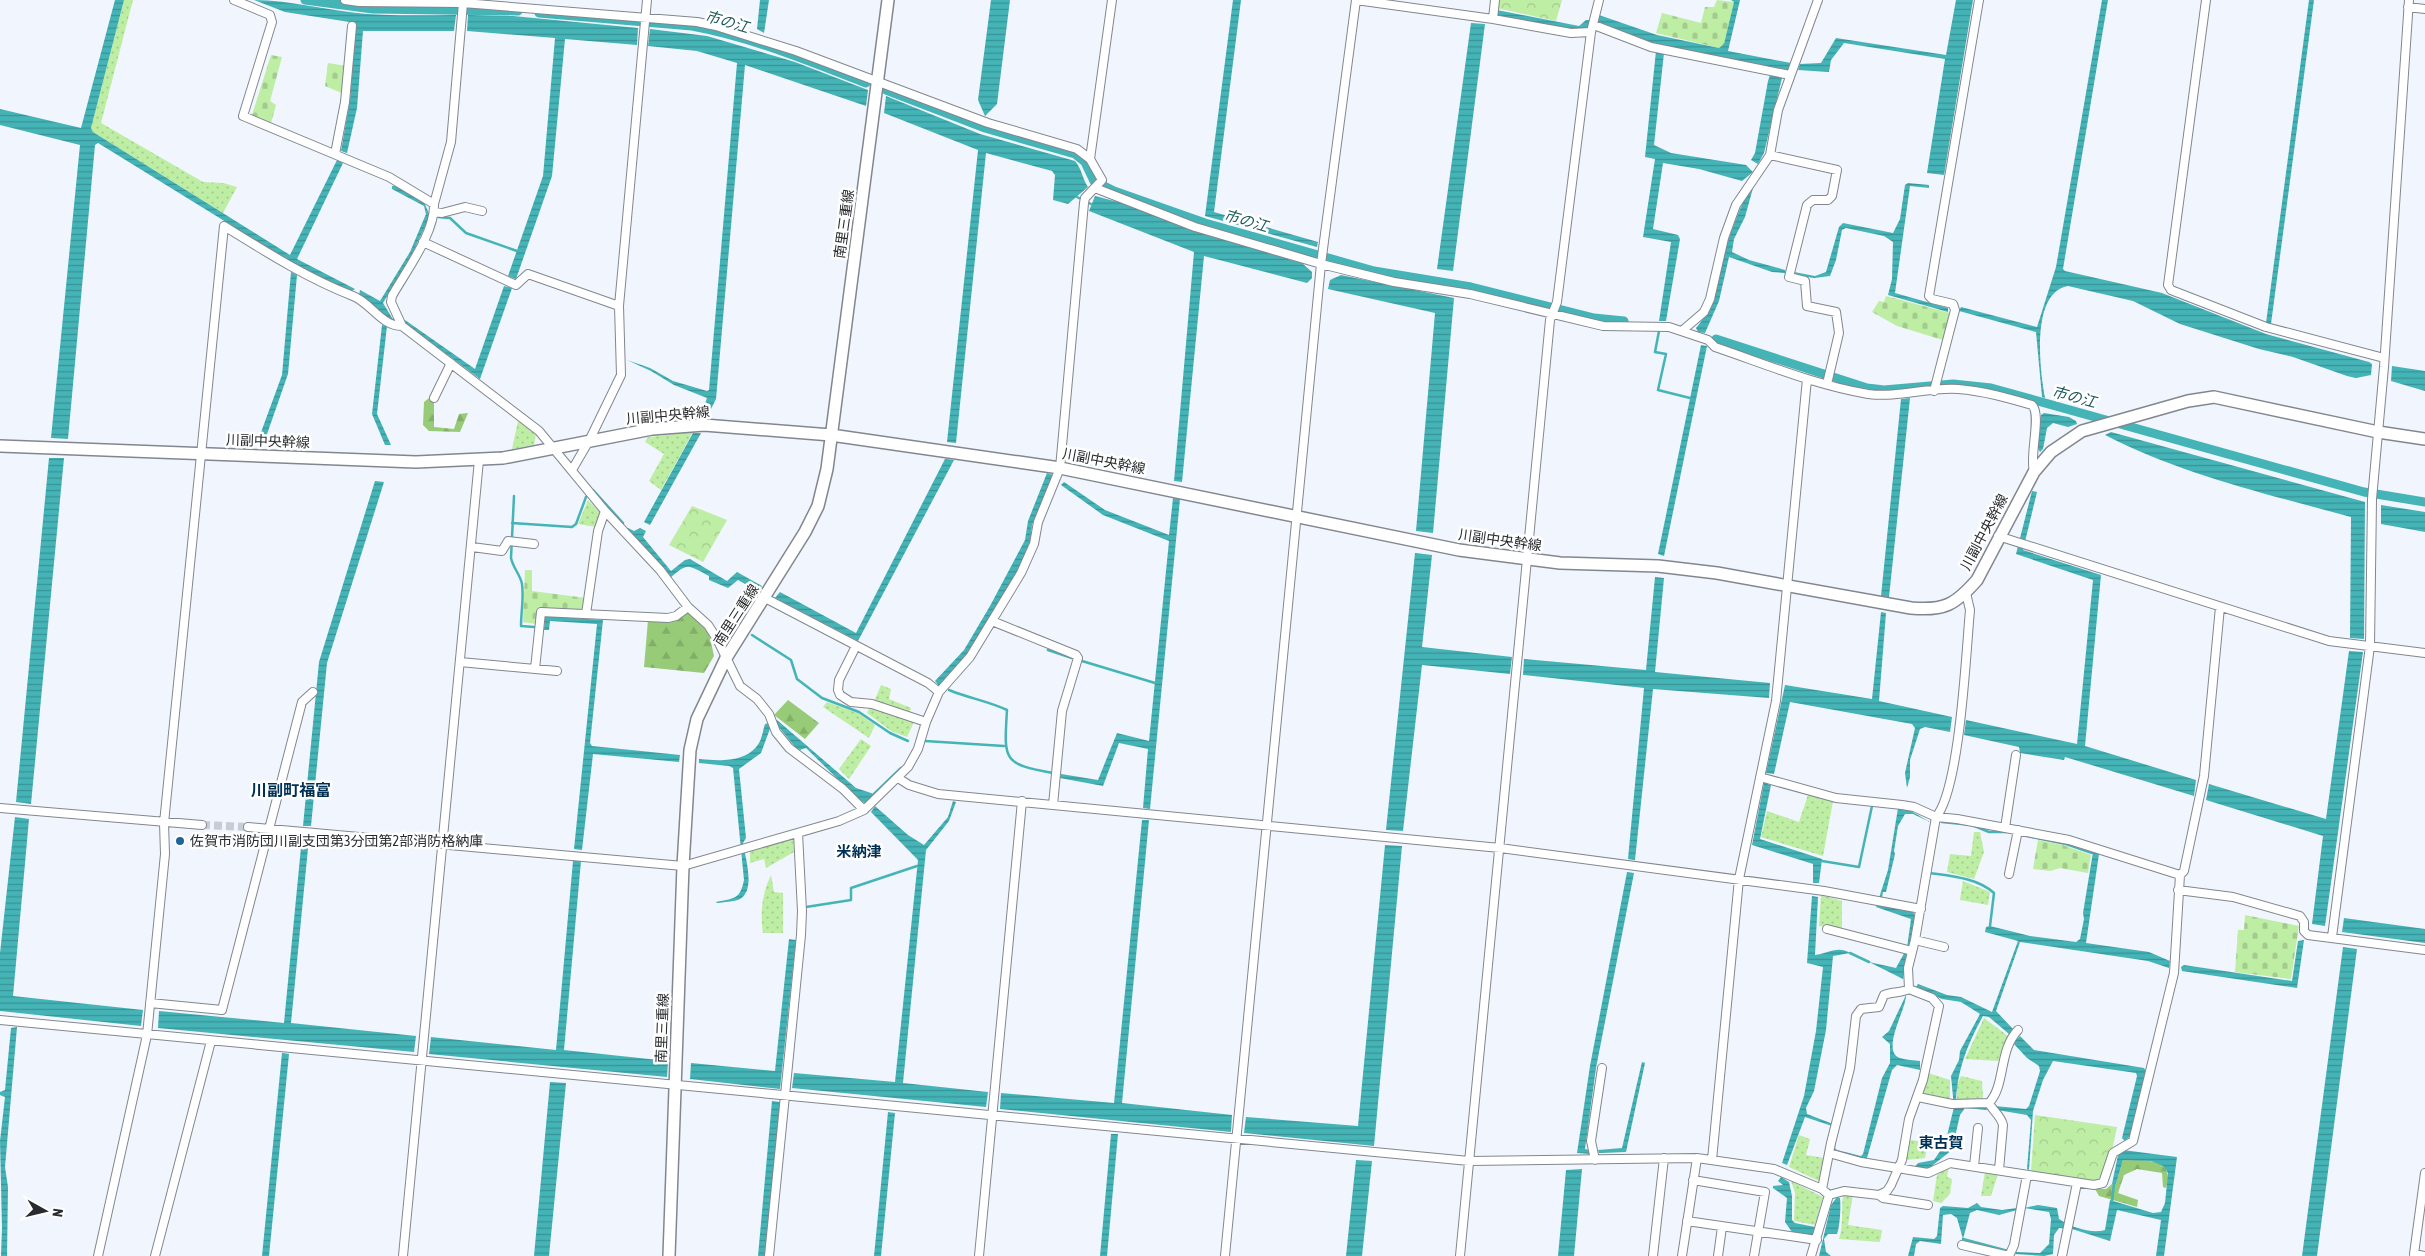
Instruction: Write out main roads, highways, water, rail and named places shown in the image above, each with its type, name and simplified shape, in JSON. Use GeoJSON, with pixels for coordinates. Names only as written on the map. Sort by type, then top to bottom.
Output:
{"type":"FeatureCollection","features":[{"type":"Feature","properties":{"kind":"water"},"geometry":{"type":"Polygon","coordinates":[[[115,0],[124,0],[91,128],[93,132],[290,255],[337,160],[343,163],[297,259],[355,289],[350,292],[294,264],[98,143],[95,145],[68,439],[51,438],[80,145],[0,125],[0,109],[81,128],[115,0]]]}},
{"type":"Feature","properties":{"kind":"water"},"geometry":{"type":"Polygon","coordinates":[[[254,0],[268,0],[367,14],[456,15],[454,31],[363,31],[357,108],[347,153],[341,151],[350,100],[356,23],[285,12],[254,0]]]}},
{"type":"Feature","properties":{"kind":"water"},"geometry":{"type":"Polygon","coordinates":[[[760,0],[769,0],[764,33],[757,29],[760,0]]]}},
{"type":"Feature","properties":{"kind":"water"},"geometry":{"type":"Polygon","coordinates":[[[991,0],[1010,0],[997,104],[985,116],[978,100],[991,0]]]}},
{"type":"Feature","properties":{"kind":"water"},"geometry":{"type":"Polygon","coordinates":[[[1233,0],[1241,0],[1214,212],[1318,242],[1317,247],[1205,216],[1233,0]]]}},
{"type":"Feature","properties":{"kind":"water"},"geometry":{"type":"Polygon","coordinates":[[[1731,0],[1740,0],[1728,51],[1791,63],[1790,68],[1786,71],[1652,43],[1599,22],[1599,15],[1657,35],[1719,48],[1724,44],[1734,2],[1731,0]]]}},
{"type":"Feature","properties":{"kind":"water"},"geometry":{"type":"Polygon","coordinates":[[[1956,0],[1973,0],[1944,175],[1927,173],[1945,59],[1844,43],[1831,60],[1829,72],[1798,70],[1800,64],[1821,63],[1836,38],[1946,55],[1956,0]]]}},
{"type":"Feature","properties":{"kind":"water"},"geometry":{"type":"Polygon","coordinates":[[[2102,0],[2108,0],[2063,269],[2162,293],[2266,334],[2369,362],[2372,364],[2371,375],[2356,378],[2347,376],[2293,357],[2259,349],[2180,324],[2133,301],[2068,286],[2056,291],[2048,302],[2043,317],[2040,334],[2040,353],[2045,398],[2042,397],[2036,332],[1959,311],[1961,307],[2037,327],[2056,267],[2102,0]]]}},
{"type":"Feature","properties":{"kind":"water"},"geometry":{"type":"Polygon","coordinates":[[[2309,0],[2314,0],[2271,324],[2266,323],[2309,0]]]}},
{"type":"Feature","properties":{"kind":"water"},"geometry":{"type":"Polygon","coordinates":[[[1497,10],[1579,26],[1586,20],[1592,20],[1588,27],[1580,31],[1498,16],[1497,10]]]}},
{"type":"Feature","properties":{"kind":"water"},"geometry":{"type":"Polygon","coordinates":[[[468,15],[513,16],[638,28],[637,45],[565,39],[552,176],[516,279],[508,276],[543,176],[555,38],[467,31],[468,15]]]}},
{"type":"Feature","properties":{"kind":"water"},"geometry":{"type":"Polygon","coordinates":[[[1471,23],[1485,24],[1453,271],[1437,269],[1471,23]]]}},
{"type":"Feature","properties":{"kind":"water"},"geometry":{"type":"Polygon","coordinates":[[[650,29],[707,36],[795,62],[868,90],[866,106],[745,65],[716,399],[706,419],[700,418],[707,398],[674,385],[651,371],[627,360],[650,368],[673,381],[709,390],[737,63],[697,51],[648,46],[650,29]]]}},
{"type":"Feature","properties":{"kind":"water"},"geometry":{"type":"Polygon","coordinates":[[[1656,51],[1664,53],[1654,145],[1671,153],[1746,165],[1753,172],[1742,181],[1699,169],[1663,163],[1653,229],[1678,235],[1680,239],[1666,321],[1659,321],[1671,242],[1643,237],[1655,159],[1645,157],[1656,51]]]}},
{"type":"Feature","properties":{"kind":"water"},"geometry":{"type":"Polygon","coordinates":[[[1770,75],[1782,78],[1764,153],[1758,164],[1751,160],[1755,153],[1770,75]]]}},
{"type":"Feature","properties":{"kind":"water"},"geometry":{"type":"Polygon","coordinates":[[[886,96],[980,134],[1075,161],[1088,187],[1068,204],[1053,200],[1055,175],[1052,171],[986,153],[956,443],[947,442],[978,150],[884,113],[886,96]]]}},
{"type":"Feature","properties":{"kind":"water"},"geometry":{"type":"Polygon","coordinates":[[[1908,183],[1929,185],[1929,188],[1910,186],[1895,293],[1948,308],[1948,312],[1888,295],[1892,279],[1893,242],[1884,236],[1846,228],[1842,230],[1836,260],[1830,276],[1814,278],[1794,275],[1794,272],[1815,276],[1826,272],[1839,227],[1843,223],[1893,233],[1900,219],[1905,185],[1908,183]]]}},
{"type":"Feature","properties":{"kind":"water"},"geometry":{"type":"Polygon","coordinates":[[[392,186],[424,202],[430,216],[412,254],[383,303],[393,322],[359,295],[360,290],[380,301],[410,252],[426,214],[424,206],[392,189],[392,186]]]}},
{"type":"Feature","properties":{"kind":"water"},"geometry":{"type":"Polygon","coordinates":[[[1750,188],[1753,188],[1745,217],[1734,239],[1732,252],[1749,260],[1785,270],[1785,273],[1772,272],[1729,257],[1719,301],[1705,333],[1698,332],[1696,328],[1715,296],[1725,250],[1750,188]]]}},
{"type":"Feature","properties":{"kind":"water"},"geometry":{"type":"Polygon","coordinates":[[[1095,196],[1122,203],[1208,234],[1302,263],[1312,272],[1312,278],[1307,283],[1204,256],[1182,482],[1174,481],[1194,252],[1089,211],[1095,196]]]}},
{"type":"Feature","properties":{"kind":"water"},"geometry":{"type":"Polygon","coordinates":[[[291,272],[297,275],[288,374],[266,437],[260,435],[282,375],[291,272]]]}},
{"type":"Feature","properties":{"kind":"water"},"geometry":{"type":"Polygon","coordinates":[[[1341,275],[1454,298],[1433,533],[1416,531],[1435,313],[1328,289],[1330,280],[1341,275]]]}},
{"type":"Feature","properties":{"kind":"water"},"geometry":{"type":"Polygon","coordinates":[[[504,286],[512,288],[480,379],[406,324],[405,320],[475,369],[504,286]]]}},
{"type":"Feature","properties":{"kind":"water"},"geometry":{"type":"Polygon","coordinates":[[[382,325],[387,326],[377,414],[391,445],[385,445],[372,414],[382,325]]]}},
{"type":"Feature","properties":{"kind":"water"},"geometry":{"type":"Polygon","coordinates":[[[1701,345],[1707,346],[1664,556],[1658,554],[1701,345]]]}},
{"type":"Feature","properties":{"kind":"water"},"geometry":{"type":"Polygon","coordinates":[[[2392,366],[2425,371],[2425,391],[2391,381],[2392,366]]]}},
{"type":"Feature","properties":{"kind":"water"},"geometry":{"type":"Polygon","coordinates":[[[1910,398],[1889,597],[1881,596],[1901,399],[1910,398]]]}},
{"type":"Feature","properties":{"kind":"water"},"geometry":{"type":"Polygon","coordinates":[[[2044,413],[2069,417],[2076,421],[2077,424],[2068,427],[2053,423],[2047,428],[2043,449],[2040,452],[2037,447],[2041,415],[2044,413]]]}},
{"type":"Feature","properties":{"kind":"water"},"geometry":{"type":"Polygon","coordinates":[[[2111,432],[2365,502],[2364,639],[2350,638],[2351,517],[2195,472],[2135,449],[2105,435],[2111,432]]]}},
{"type":"Feature","properties":{"kind":"water"},"geometry":{"type":"Polygon","coordinates":[[[693,433],[701,433],[650,525],[644,522],[693,433]]]}},
{"type":"Feature","properties":{"kind":"water"},"geometry":{"type":"Polygon","coordinates":[[[49,458],[64,458],[31,804],[16,802],[49,458]]]}},
{"type":"Feature","properties":{"kind":"water"},"geometry":{"type":"Polygon","coordinates":[[[945,459],[954,460],[858,641],[775,598],[780,592],[856,633],[945,459]]]}},
{"type":"Feature","properties":{"kind":"water"},"geometry":{"type":"Polygon","coordinates":[[[1047,473],[1053,475],[1032,525],[1030,544],[1019,568],[967,655],[939,686],[935,681],[964,650],[1025,540],[1028,521],[1047,473]]]}},
{"type":"Feature","properties":{"kind":"water"},"geometry":{"type":"Polygon","coordinates":[[[375,481],[384,482],[327,663],[311,826],[303,826],[319,662],[375,481]]]}},
{"type":"Feature","properties":{"kind":"water"},"geometry":{"type":"Polygon","coordinates":[[[1064,482],[1105,510],[1169,535],[1173,498],[1180,499],[1150,809],[1143,808],[1148,749],[1119,743],[1103,786],[1060,778],[1061,774],[1098,780],[1117,733],[1149,741],[1169,541],[1103,515],[1061,485],[1064,482]]]}},
{"type":"Feature","properties":{"kind":"water"},"geometry":{"type":"Polygon","coordinates":[[[2032,491],[2037,492],[2023,550],[2101,575],[2085,746],[2196,780],[2194,796],[2065,757],[2064,760],[2020,753],[2019,747],[1964,735],[1966,720],[2077,744],[2093,580],[2016,554],[2032,491]]]}},
{"type":"Feature","properties":{"kind":"water"},"geometry":{"type":"Polygon","coordinates":[[[2381,505],[2425,512],[2425,532],[2381,524],[2381,505]]]}},
{"type":"Feature","properties":{"kind":"water"},"geometry":{"type":"Polygon","coordinates":[[[628,528],[634,531],[640,528],[646,531],[643,537],[671,571],[685,560],[690,559],[727,581],[737,572],[762,586],[759,592],[738,580],[728,588],[709,580],[709,576],[696,569],[688,567],[681,569],[670,578],[628,528]]]}},
{"type":"Feature","properties":{"kind":"water"},"geometry":{"type":"Polygon","coordinates":[[[1415,553],[1432,555],[1422,647],[1512,657],[1510,674],[1422,665],[1403,831],[1386,830],[1415,553]]]}},
{"type":"Feature","properties":{"kind":"water"},"geometry":{"type":"Polygon","coordinates":[[[1655,577],[1664,578],[1655,672],[1770,683],[1769,698],[1653,689],[1635,860],[1628,859],[1644,688],[1523,675],[1524,659],[1646,670],[1655,577]]]}},
{"type":"Feature","properties":{"kind":"water"},"geometry":{"type":"Polygon","coordinates":[[[1881,612],[1886,613],[1879,701],[1952,717],[1950,732],[1925,727],[1920,729],[1910,760],[1910,777],[1907,788],[1905,773],[1915,728],[1912,724],[1790,702],[1774,774],[1766,773],[1785,685],[1872,699],[1881,612]]]}},
{"type":"Feature","properties":{"kind":"water"},"geometry":{"type":"Polygon","coordinates":[[[545,616],[603,620],[590,743],[592,746],[680,755],[679,762],[593,754],[582,850],[574,849],[597,624],[550,621],[549,630],[544,630],[545,616]]]}},
{"type":"Feature","properties":{"kind":"water"},"geometry":{"type":"Polygon","coordinates":[[[2349,651],[2363,652],[2325,926],[2312,924],[2323,836],[2206,800],[2209,784],[2326,819],[2349,651]]]}},
{"type":"Feature","properties":{"kind":"water"},"geometry":{"type":"Polygon","coordinates":[[[777,720],[856,788],[874,795],[865,803],[858,799],[806,748],[800,750],[795,747],[774,721],[777,720]]]}},
{"type":"Feature","properties":{"kind":"water"},"geometry":{"type":"Polygon","coordinates":[[[769,723],[771,726],[761,753],[739,769],[746,838],[743,843],[749,881],[748,888],[745,895],[740,899],[717,903],[732,899],[738,895],[744,880],[733,768],[699,763],[699,759],[724,760],[747,754],[754,750],[759,743],[765,724],[769,723]]]}},
{"type":"Feature","properties":{"kind":"water"},"geometry":{"type":"Polygon","coordinates":[[[1764,783],[1771,785],[1760,839],[1822,859],[1819,883],[1813,883],[1813,864],[1752,845],[1764,783]]]}},
{"type":"Feature","properties":{"kind":"water"},"geometry":{"type":"Polygon","coordinates":[[[953,801],[956,802],[949,821],[926,850],[903,1083],[988,1092],[986,1107],[792,1088],[794,1073],[895,1082],[918,860],[871,812],[875,806],[908,835],[924,845],[948,817],[953,801]]]}},
{"type":"Feature","properties":{"kind":"water"},"geometry":{"type":"Polygon","coordinates":[[[1898,808],[1911,811],[1930,822],[1913,814],[1905,814],[1898,826],[1895,854],[1886,892],[1883,892],[1882,898],[1879,898],[1888,870],[1898,808]]]}},
{"type":"Feature","properties":{"kind":"water"},"geometry":{"type":"Polygon","coordinates":[[[15,817],[29,819],[13,996],[143,1010],[141,1026],[0,1011],[0,953],[15,817]]]}},
{"type":"Feature","properties":{"kind":"water"},"geometry":{"type":"Polygon","coordinates":[[[1142,820],[1149,820],[1122,1103],[1232,1115],[1231,1132],[1000,1109],[1001,1093],[1114,1103],[1142,820]]]}},
{"type":"Feature","properties":{"kind":"water"},"geometry":{"type":"Polygon","coordinates":[[[302,837],[309,838],[291,1023],[416,1036],[414,1052],[158,1028],[159,1011],[284,1023],[302,837]]]}},
{"type":"Feature","properties":{"kind":"water"},"geometry":{"type":"Polygon","coordinates":[[[1385,845],[1402,846],[1374,1146],[1244,1133],[1246,1117],[1358,1126],[1385,845]]]}},
{"type":"Feature","properties":{"kind":"water"},"geometry":{"type":"Polygon","coordinates":[[[2093,852],[2099,854],[2086,943],[2149,952],[2170,961],[2169,968],[2148,961],[2020,942],[1996,1011],[2013,1029],[2009,1034],[1989,1017],[1983,1016],[1967,1049],[1960,1071],[1956,1106],[1986,1107],[1987,1110],[1965,1108],[1960,1115],[1952,1150],[1928,1169],[1914,1168],[1918,1163],[1934,1160],[1945,1144],[1954,1107],[1951,1076],[1959,1060],[1960,1051],[1980,1014],[1961,1002],[1942,999],[1916,987],[1918,984],[1947,995],[1961,997],[1992,1012],[2018,941],[1985,932],[1986,927],[1990,926],[2030,936],[2076,942],[2080,939],[2084,919],[2083,913],[2093,852]]]}},
{"type":"Feature","properties":{"kind":"water"},"geometry":{"type":"Polygon","coordinates":[[[573,861],[581,861],[564,1050],[668,1061],[667,1077],[429,1054],[431,1037],[556,1050],[573,861]]]}},
{"type":"Feature","properties":{"kind":"water"},"geometry":{"type":"Polygon","coordinates":[[[1627,872],[1634,873],[1596,1068],[1585,1149],[1590,1150],[1590,1154],[1577,1153],[1590,1066],[1627,872]]]}},
{"type":"Feature","properties":{"kind":"water"},"geometry":{"type":"Polygon","coordinates":[[[1812,896],[1818,897],[1815,955],[1837,950],[1850,953],[1833,956],[1826,1030],[1814,1091],[1806,1108],[1807,1114],[1833,1124],[1832,1126],[1805,1117],[1787,1165],[1782,1163],[1804,1096],[1816,1031],[1823,967],[1807,963],[1812,896]]]}},
{"type":"Feature","properties":{"kind":"water"},"geometry":{"type":"Polygon","coordinates":[[[1877,905],[1913,912],[1915,916],[1903,979],[1869,962],[1896,968],[1907,948],[1911,919],[1876,907],[1877,905]]]}},
{"type":"Feature","properties":{"kind":"water"},"geometry":{"type":"Polygon","coordinates":[[[2344,918],[2425,929],[2425,943],[2342,932],[2344,918]]]}},
{"type":"Feature","properties":{"kind":"water"},"geometry":{"type":"Polygon","coordinates":[[[789,939],[796,940],[780,1089],[690,1079],[691,1063],[775,1071],[789,939]]]}},
{"type":"Feature","properties":{"kind":"water"},"geometry":{"type":"Polygon","coordinates":[[[2304,940],[2297,988],[2182,971],[2181,967],[2184,965],[2292,981],[2298,941],[2304,940]]]}},
{"type":"Feature","properties":{"kind":"water"},"geometry":{"type":"Polygon","coordinates":[[[2343,947],[2357,949],[2317,1256],[2302,1256],[2343,947]]]}},
{"type":"Feature","properties":{"kind":"water"},"geometry":{"type":"Polygon","coordinates":[[[1906,995],[1893,1038],[1893,1047],[1895,1054],[1900,1058],[1920,1061],[1920,1070],[1897,1065],[1892,1070],[1867,1158],[1864,1159],[1835,1152],[1832,1148],[1837,1133],[1835,1148],[1837,1150],[1861,1156],[1863,1154],[1882,1078],[1890,1063],[1890,1044],[1882,1037],[1889,1031],[1906,995]]]}},
{"type":"Feature","properties":{"kind":"water"},"geometry":{"type":"Polygon","coordinates":[[[17,1027],[5,1167],[8,1187],[7,1256],[1,1256],[0,1141],[5,1097],[0,1095],[0,1092],[5,1090],[11,1028],[17,1027]]]}},
{"type":"Feature","properties":{"kind":"water"},"geometry":{"type":"Polygon","coordinates":[[[2020,1036],[2034,1050],[2144,1068],[2146,1071],[2131,1135],[2125,1141],[2122,1138],[2137,1076],[2136,1073],[2053,1061],[2043,1080],[2033,1111],[2029,1170],[2027,1169],[2031,1120],[2027,1115],[1997,1110],[1995,1106],[2026,1109],[2029,1106],[2040,1071],[2039,1066],[2027,1058],[2013,1043],[2020,1036]]]}},
{"type":"Feature","properties":{"kind":"water"},"geometry":{"type":"Polygon","coordinates":[[[282,1053],[289,1054],[269,1256],[262,1256],[282,1053]]]}},
{"type":"Feature","properties":{"kind":"water"},"geometry":{"type":"Polygon","coordinates":[[[1642,1062],[1645,1063],[1626,1152],[1599,1153],[1598,1150],[1622,1148],[1642,1062]]]}},
{"type":"Feature","properties":{"kind":"water"},"geometry":{"type":"Polygon","coordinates":[[[550,1082],[566,1083],[549,1256],[534,1256],[550,1082]]]}},
{"type":"Feature","properties":{"kind":"water"},"geometry":{"type":"Polygon","coordinates":[[[772,1101],[780,1102],[765,1256],[758,1256],[772,1101]]]}},
{"type":"Feature","properties":{"kind":"water"},"geometry":{"type":"Polygon","coordinates":[[[888,1112],[895,1113],[881,1256],[874,1256],[888,1112]]]}},
{"type":"Feature","properties":{"kind":"water"},"geometry":{"type":"Polygon","coordinates":[[[1111,1134],[1118,1134],[1107,1256],[1100,1256],[1111,1134]]]}},
{"type":"Feature","properties":{"kind":"water"},"geometry":{"type":"Polygon","coordinates":[[[2123,1150],[2177,1157],[2164,1256],[2156,1256],[2161,1220],[2117,1210],[2110,1241],[2072,1229],[2059,1228],[2054,1235],[2053,1254],[2044,1256],[2015,1254],[2016,1252],[2040,1253],[2049,1244],[2051,1219],[2049,1212],[2024,1208],[2038,1205],[2057,1208],[2059,1219],[2075,1227],[2094,1231],[2105,1230],[2110,1200],[2153,1213],[2161,1212],[2165,1203],[2168,1173],[2163,1166],[2151,1161],[2123,1160],[2116,1184],[2112,1184],[2118,1155],[2123,1150]]]}},
{"type":"Feature","properties":{"kind":"water"},"geometry":{"type":"Polygon","coordinates":[[[1356,1160],[1372,1161],[1362,1256],[1346,1256],[1356,1160]]]}},
{"type":"Feature","properties":{"kind":"water"},"geometry":{"type":"Polygon","coordinates":[[[1582,1169],[1574,1256],[1558,1256],[1566,1170],[1582,1169]]]}},
{"type":"Feature","properties":{"kind":"water"},"geometry":{"type":"Polygon","coordinates":[[[1781,1177],[1789,1182],[1792,1196],[1792,1220],[1795,1223],[1815,1227],[1813,1235],[1792,1232],[1785,1222],[1787,1198],[1773,1188],[1773,1186],[1783,1185],[1778,1181],[1781,1177]]]}},
{"type":"Feature","properties":{"kind":"water"},"geometry":{"type":"Polygon","coordinates":[[[1837,1197],[1840,1198],[1840,1221],[1837,1234],[1828,1234],[1824,1239],[1826,1252],[1831,1256],[1819,1256],[1831,1205],[1837,1197]]]}},
{"type":"Feature","properties":{"kind":"water"},"geometry":{"type":"Polygon","coordinates":[[[1977,1203],[1981,1207],[2002,1210],[2017,1208],[2017,1210],[1999,1215],[1977,1210],[1970,1213],[1963,1239],[1957,1218],[1951,1214],[1943,1215],[1941,1244],[1920,1241],[1916,1244],[1914,1256],[1908,1256],[1913,1237],[1934,1239],[1937,1236],[1940,1208],[1943,1206],[1968,1208],[1977,1203]]]}},
{"type":"Feature","properties":{"kind":"waterway","name":"市の江"},"geometry":{"type":"LineString","coordinates":[[305,0],[373,9],[518,11]]}},
{"type":"Feature","properties":{"kind":"waterway","name":"市の江"},"geometry":{"type":"LineString","coordinates":[[539,13],[692,26],[736,36],[780,50],[866,83]]}},
{"type":"Feature","properties":{"kind":"waterway","name":"市の江"},"geometry":{"type":"LineString","coordinates":[[886,90],[985,128],[1075,154],[1085,162],[1094,181],[1114,191],[1205,223],[1374,271],[1471,287],[1594,318],[1624,321]]}},
{"type":"Feature","properties":{"kind":"waterway"},"geometry":{"type":"LineString","coordinates":[[1077,197],[1091,204]]}},
{"type":"Feature","properties":{"kind":"waterway"},"geometry":{"type":"LineString","coordinates":[[438,217],[450,218],[466,233],[517,251]]}},
{"type":"Feature","properties":{"kind":"waterway"},"geometry":{"type":"LineString","coordinates":[[1659,331],[1655,352],[1666,354],[1658,390],[1690,398]]}},
{"type":"Feature","properties":{"kind":"waterway","name":"市の江"},"geometry":{"type":"LineString","coordinates":[[1716,339],[1867,388],[1884,390],[1953,384],[1991,388],[2364,492],[2425,502]]}},
{"type":"Feature","properties":{"kind":"waterway"},"geometry":{"type":"LineString","coordinates":[[593,490],[623,523]]}},
{"type":"Feature","properties":{"kind":"waterway"},"geometry":{"type":"LineString","coordinates":[[514,496],[511,558],[522,584],[521,626],[534,627]]}},
{"type":"Feature","properties":{"kind":"waterway"},"geometry":{"type":"LineString","coordinates":[[512,523],[572,527],[576,524],[586,497]]}},
{"type":"Feature","properties":{"kind":"waterway"},"geometry":{"type":"LineString","coordinates":[[726,619],[738,627]]}},
{"type":"Feature","properties":{"kind":"waterway"},"geometry":{"type":"LineString","coordinates":[[752,635],[791,660],[797,679],[822,698],[859,712],[890,733],[908,741]]}},
{"type":"Feature","properties":{"kind":"waterway"},"geometry":{"type":"LineString","coordinates":[[1048,650],[1072,658]]}},
{"type":"Feature","properties":{"kind":"waterway"},"geometry":{"type":"LineString","coordinates":[[1082,661],[1155,683]]}},
{"type":"Feature","properties":{"kind":"waterway"},"geometry":{"type":"LineString","coordinates":[[949,690],[1007,710],[1006,740],[1010,757],[1015,762],[1024,766],[1053,773]]}},
{"type":"Feature","properties":{"kind":"waterway"},"geometry":{"type":"LineString","coordinates":[[925,741],[1004,746]]}},
{"type":"Feature","properties":{"kind":"waterway"},"geometry":{"type":"LineString","coordinates":[[874,794],[901,768]]}},
{"type":"Feature","properties":{"kind":"waterway"},"geometry":{"type":"LineString","coordinates":[[1822,861],[1859,867],[1872,806]]}},
{"type":"Feature","properties":{"kind":"waterway"},"geometry":{"type":"LineString","coordinates":[[1942,822],[1972,825],[1989,832],[2006,832]]}},
{"type":"Feature","properties":{"kind":"waterway"},"geometry":{"type":"LineString","coordinates":[[2022,835],[2066,844],[2092,853]]}},
{"type":"Feature","properties":{"kind":"waterway"},"geometry":{"type":"LineString","coordinates":[[806,907],[851,900],[851,888],[917,866]]}},
{"type":"Feature","properties":{"kind":"waterway"},"geometry":{"type":"LineString","coordinates":[[1930,873],[1972,881],[1988,888],[1994,893],[1990,926]]}},
{"type":"Feature","properties":{"kind":"waterway"},"geometry":{"type":"LineString","coordinates":[[1850,953],[1869,962]]}},
{"type":"Feature","properties":{"kind":"waterway"},"geometry":{"type":"LineString","coordinates":[[2112,1201],[2114,1184]]}},
{"type":"Feature","properties":{"kind":"waterway"},"geometry":{"type":"LineString","coordinates":[[1963,1239],[2008,1251]]}},
{"type":"Feature","properties":{"kind":"tunnel"},"geometry":{"type":"LineString","coordinates":[[202,825],[248,827]]}},
{"type":"Feature","properties":{"kind":"place","name":"佐賀市消防団川副支団第3分団第2部消防格納庫"},"geometry":{"type":"Point","coordinates":[180,841]}},
{"type":"Feature","properties":{"kind":"district","name":"川副町福富"},"geometry":{"type":"Point","coordinates":[291,790]}},
{"type":"Feature","properties":{"kind":"district","name":"米納津"},"geometry":{"type":"Point","coordinates":[859,852]}},
{"type":"Feature","properties":{"kind":"district","name":"東古賀"},"geometry":{"type":"Point","coordinates":[1941,1143]}}]}
